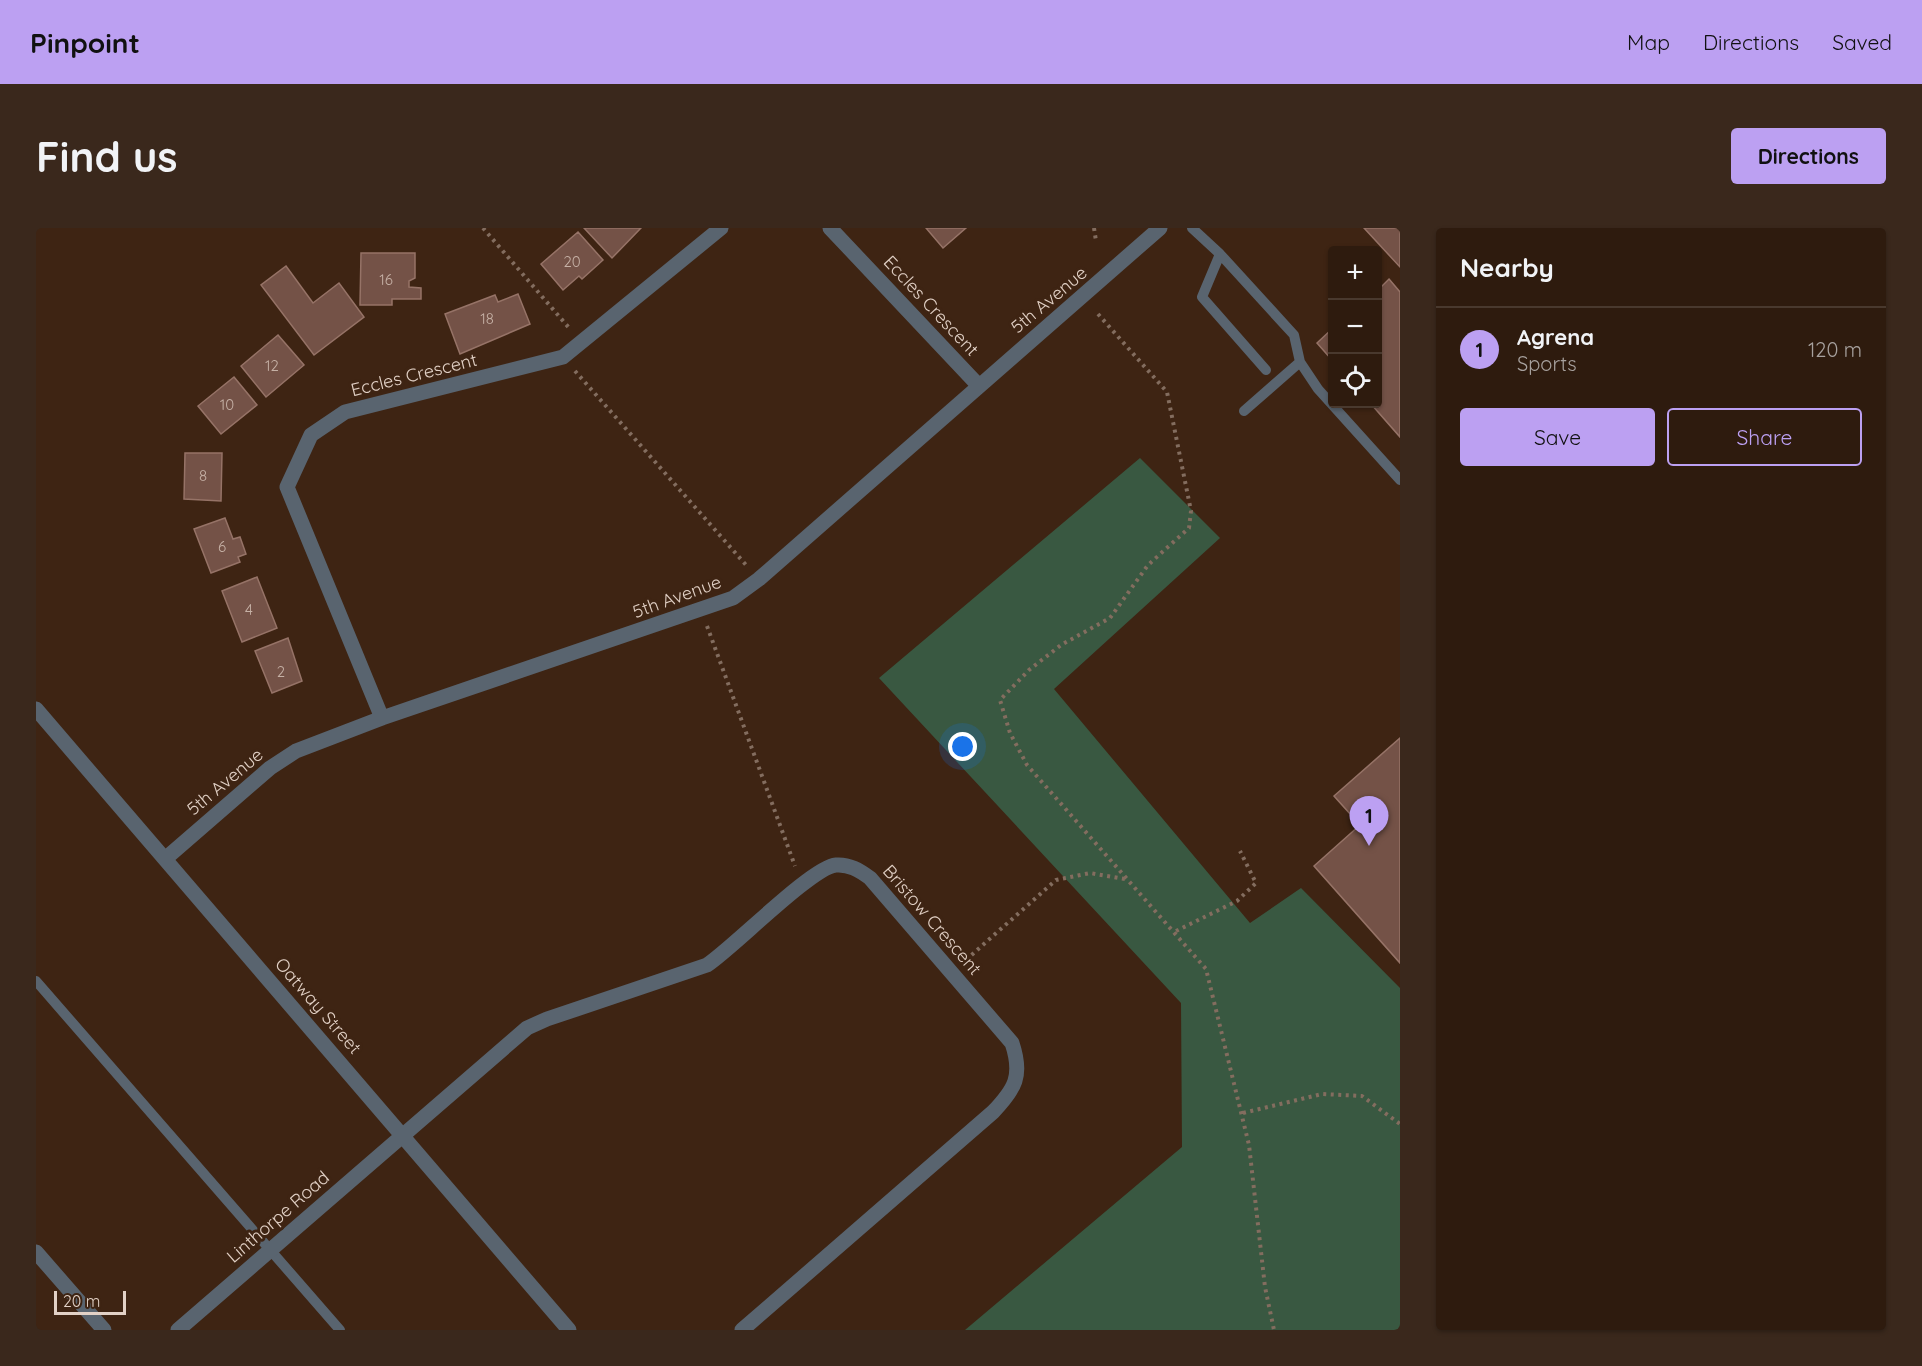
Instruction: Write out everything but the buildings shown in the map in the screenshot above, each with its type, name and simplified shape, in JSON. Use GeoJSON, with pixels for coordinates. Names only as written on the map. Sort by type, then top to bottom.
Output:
{"type":"FeatureCollection","features":[{"type":"Feature","properties":{"kind":"street","name":"Eccles Crescent"},"geometry":{"type":"LineString","coordinates":[[382,718],[287,487],[311,435],[345,412],[562,357],[583,343],[721,228]]}},
{"type":"Feature","properties":{"kind":"street","name":"Eccles Crescent"},"geometry":{"type":"LineString","coordinates":[[830,228],[979,386]]}},
{"type":"Feature","properties":{"kind":"street","name":"5th Avenue"},"geometry":{"type":"LineString","coordinates":[[165,859],[270,768],[296,751],[382,718],[701,611],[733,598],[759,579],[1160,228]]}},
{"type":"Feature","properties":{"kind":"street","name":"Oatway Street"},"geometry":{"type":"LineString","coordinates":[[36,709],[404,1134],[569,1330]]}},
{"type":"Feature","properties":{"kind":"street","name":"Bristow Crescent"},"geometry":{"type":"LineString","coordinates":[[404,1134],[526,1028],[707,965],[728,951],[801,884],[833,865],[846,865],[859,870],[870,878],[1012,1043],[1018,1061],[1017,1079],[1008,1096],[742,1330]]}},
{"type":"Feature","properties":{"kind":"street","name":"Linthorpe Road"},"geometry":{"type":"LineString","coordinates":[[178,1330],[404,1134]]}},
{"type":"Feature","properties":{"kind":"street"},"geometry":{"type":"LineString","coordinates":[[36,1252],[104,1330]]}},
{"type":"Feature","properties":{"kind":"lane"},"geometry":{"type":"LineString","coordinates":[[1192,228],[1220,254],[1294,335],[1300,362],[1318,389],[1400,480]]}},
{"type":"Feature","properties":{"kind":"lane"},"geometry":{"type":"LineString","coordinates":[[1220,254],[1202,297],[1266,370]]}},
{"type":"Feature","properties":{"kind":"lane"},"geometry":{"type":"LineString","coordinates":[[1244,411],[1300,362]]}},
{"type":"Feature","properties":{"kind":"lane"},"geometry":{"type":"LineString","coordinates":[[36,981],[340,1330]]}},
{"type":"Feature","properties":{"kind":"path"},"geometry":{"type":"LineString","coordinates":[[483,228],[583,343]]}},
{"type":"Feature","properties":{"kind":"path"},"geometry":{"type":"LineString","coordinates":[[1094,228],[1096,241]]}},
{"type":"Feature","properties":{"kind":"path"},"geometry":{"type":"LineString","coordinates":[[1098,314],[1167,392],[1191,511],[1189,528],[1148,565],[1110,618],[1061,645],[1029,670],[1000,700],[1010,733],[1027,765],[1126,880],[1176,932],[1206,969],[1243,1113],[1249,1145],[1265,1287],[1274,1330]]}},
{"type":"Feature","properties":{"kind":"path"},"geometry":{"type":"LineString","coordinates":[[562,357],[759,579]]}},
{"type":"Feature","properties":{"kind":"path"},"geometry":{"type":"LineString","coordinates":[[701,611],[801,884]]}},
{"type":"Feature","properties":{"kind":"path"},"geometry":{"type":"LineString","coordinates":[[1176,932],[1237,901],[1256,884],[1240,851]]}},
{"type":"Feature","properties":{"kind":"path"},"geometry":{"type":"LineString","coordinates":[[952,972],[1056,880],[1090,873],[1126,880]]}},
{"type":"Feature","properties":{"kind":"path"},"geometry":{"type":"LineString","coordinates":[[1243,1113],[1322,1094],[1362,1096],[1400,1124]]}},
{"type":"Feature","properties":{"kind":"green space"},"geometry":{"type":"Polygon","coordinates":[[[1140,458],[1220,538],[1054,689],[1250,923],[1301,888],[1400,988],[1400,1330],[965,1330],[1182,1147],[1181,1003],[879,678],[1140,458]]]}},
{"type":"Feature","properties":{"kind":"place","name":"Agrena"},"geometry":{"type":"Point","coordinates":[1369,846]}}]}
